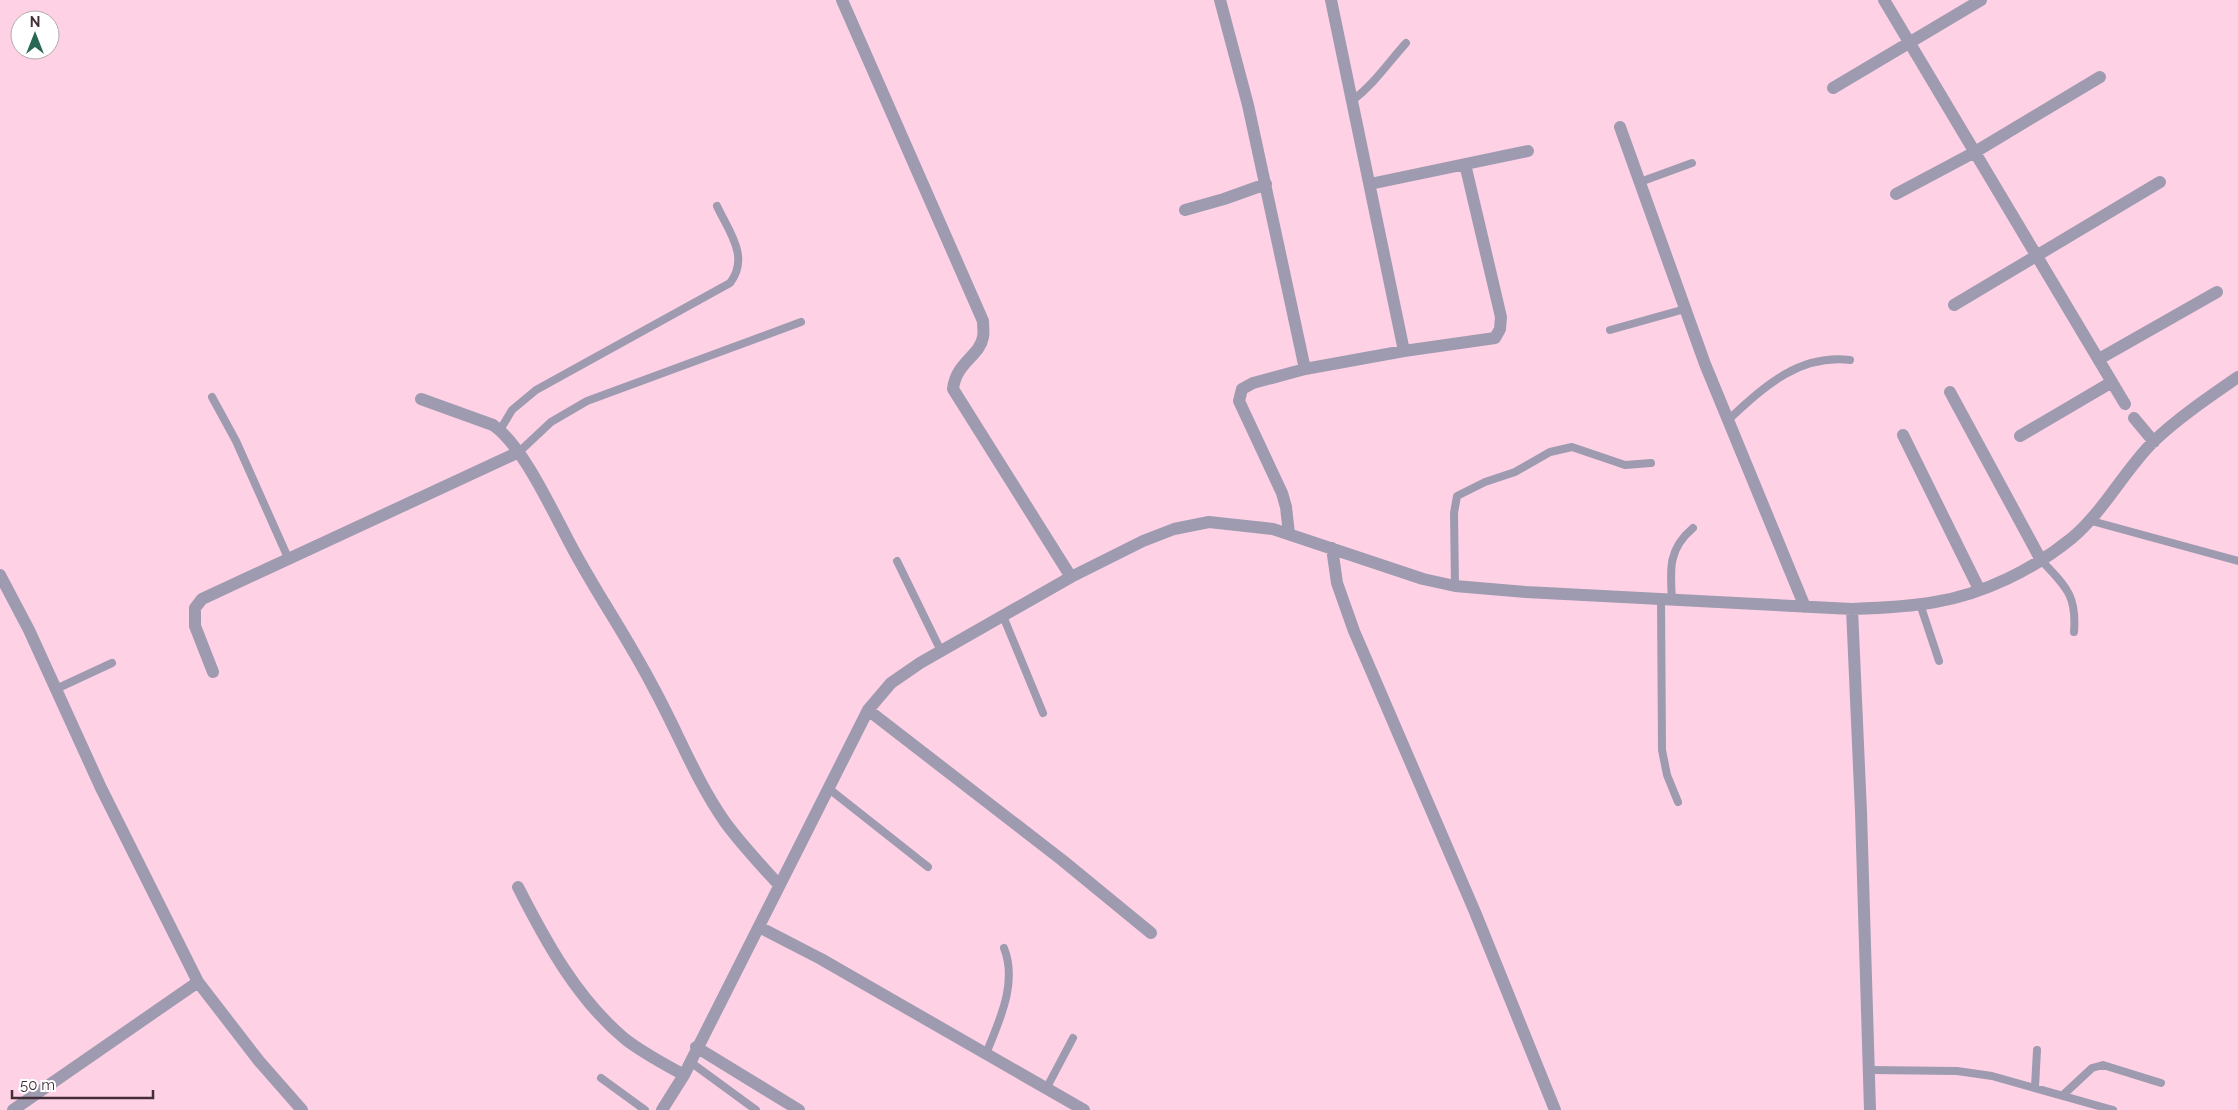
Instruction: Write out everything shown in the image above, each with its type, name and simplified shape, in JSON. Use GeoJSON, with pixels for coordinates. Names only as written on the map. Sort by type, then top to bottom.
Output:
{"type":"FeatureCollection","features":[{"type":"Feature","properties":{"kind":"street"},"geometry":{"type":"LineString","coordinates":[[842,0],[983,321],[983,339],[974,353],[960,368],[954,378],[953,389],[1071,577]]}},
{"type":"Feature","properties":{"kind":"street"},"geometry":{"type":"LineString","coordinates":[[1220,0],[1248,104],[1305,369]]}},
{"type":"Feature","properties":{"kind":"street"},"geometry":{"type":"LineString","coordinates":[[1331,0],[1404,351]]}},
{"type":"Feature","properties":{"kind":"street"},"geometry":{"type":"LineString","coordinates":[[1884,0],[2126,404]]}},
{"type":"Feature","properties":{"kind":"street"},"geometry":{"type":"LineString","coordinates":[[1832,88],[1981,0]]}},
{"type":"Feature","properties":{"kind":"street"},"geometry":{"type":"LineString","coordinates":[[1896,194],[1975,152],[2100,77]]}},
{"type":"Feature","properties":{"kind":"street"},"geometry":{"type":"LineString","coordinates":[[1620,127],[1685,309],[1728,420],[1805,607]]}},
{"type":"Feature","properties":{"kind":"street"},"geometry":{"type":"LineString","coordinates":[[1370,184],[1528,151]]}},
{"type":"Feature","properties":{"kind":"street"},"geometry":{"type":"LineString","coordinates":[[1289,534],[1286,507],[1282,493],[1239,401],[1242,389],[1253,383],[1305,369],[1404,351],[1495,338],[1500,329],[1501,317],[1465,164]]}},
{"type":"Feature","properties":{"kind":"street"},"geometry":{"type":"LineString","coordinates":[[1954,305],[2160,182]]}},
{"type":"Feature","properties":{"kind":"street"},"geometry":{"type":"LineString","coordinates":[[1186,210],[1266,184]]}},
{"type":"Feature","properties":{"kind":"street"},"geometry":{"type":"LineString","coordinates":[[2099,359],[2217,292]]}},
{"type":"Feature","properties":{"kind":"street"},"geometry":{"type":"LineString","coordinates":[[662,1110],[684,1075],[696,1047],[760,927],[779,885],[868,710],[891,683],[940,651],[1071,577],[1143,541],[1174,529],[1209,522],[1273,530],[1289,534],[1423,579],[1455,586],[1526,592],[1852,609],[1937,602],[2010,577],[2041,560],[2073,537],[2154,442],[2200,404],[2238,377]]}},
{"type":"Feature","properties":{"kind":"street"},"geometry":{"type":"LineString","coordinates":[[2020,436],[2112,382]]}},
{"type":"Feature","properties":{"kind":"street"},"geometry":{"type":"LineString","coordinates":[[1950,392],[2041,560]]}},
{"type":"Feature","properties":{"kind":"street"},"geometry":{"type":"LineString","coordinates":[[421,399],[480,419],[500,430],[519,452],[577,557],[653,686],[691,762],[724,821],[749,853],[779,885]]}},
{"type":"Feature","properties":{"kind":"street"},"geometry":{"type":"LineString","coordinates":[[2134,418],[2154,442]]}},
{"type":"Feature","properties":{"kind":"street"},"geometry":{"type":"LineString","coordinates":[[1903,435],[1979,589]]}},
{"type":"Feature","properties":{"kind":"street"},"geometry":{"type":"LineString","coordinates":[[213,672],[195,626],[195,608],[202,599],[519,452]]}},
{"type":"Feature","properties":{"kind":"street"},"geometry":{"type":"LineString","coordinates":[[1332,548],[1337,583],[1354,631],[1475,912],[1555,1110]]}},
{"type":"Feature","properties":{"kind":"street"},"geometry":{"type":"LineString","coordinates":[[0,575],[56,689],[101,788],[198,982],[302,1110]]}},
{"type":"Feature","properties":{"kind":"street"},"geometry":{"type":"LineString","coordinates":[[1852,609],[1870,1110]]}},
{"type":"Feature","properties":{"kind":"street"},"geometry":{"type":"LineString","coordinates":[[868,710],[1062,860],[1151,934]]}},
{"type":"Feature","properties":{"kind":"street"},"geometry":{"type":"LineString","coordinates":[[518,887],[542,934],[579,989],[625,1039],[656,1060],[684,1075]]}},
{"type":"Feature","properties":{"kind":"street"},"geometry":{"type":"LineString","coordinates":[[760,927],[821,959],[1084,1110]]}},
{"type":"Feature","properties":{"kind":"street"},"geometry":{"type":"LineString","coordinates":[[13,1110],[198,982]]}},
{"type":"Feature","properties":{"kind":"street"},"geometry":{"type":"LineString","coordinates":[[696,1047],[798,1110]]}},
{"type":"Feature","properties":{"kind":"lane"},"geometry":{"type":"LineString","coordinates":[[1353,100],[1374,82],[1406,43]]}},
{"type":"Feature","properties":{"kind":"lane"},"geometry":{"type":"LineString","coordinates":[[1640,182],[1692,163]]}},
{"type":"Feature","properties":{"kind":"lane"},"geometry":{"type":"LineString","coordinates":[[500,430],[512,410],[536,390],[730,283],[738,273],[740,257],[717,206]]}},
{"type":"Feature","properties":{"kind":"lane"},"geometry":{"type":"LineString","coordinates":[[1610,330],[1685,309]]}},
{"type":"Feature","properties":{"kind":"lane"},"geometry":{"type":"LineString","coordinates":[[519,452],[551,422],[587,401],[801,322]]}},
{"type":"Feature","properties":{"kind":"lane"},"geometry":{"type":"LineString","coordinates":[[1728,420],[1767,383],[1815,361],[1831,358],[1850,360]]}},
{"type":"Feature","properties":{"kind":"lane"},"geometry":{"type":"LineString","coordinates":[[212,397],[236,441],[289,560]]}},
{"type":"Feature","properties":{"kind":"lane"},"geometry":{"type":"LineString","coordinates":[[1455,586],[1454,513],[1457,496],[1485,482],[1515,472],[1550,452],[1572,447],[1626,465],[1651,463]]}},
{"type":"Feature","properties":{"kind":"lane"},"geometry":{"type":"LineString","coordinates":[[2088,520],[2238,561]]}},
{"type":"Feature","properties":{"kind":"lane"},"geometry":{"type":"LineString","coordinates":[[1678,802],[1667,776],[1662,750],[1667,599],[1673,555],[1679,540],[1693,528]]}},
{"type":"Feature","properties":{"kind":"lane"},"geometry":{"type":"LineString","coordinates":[[2041,560],[2066,587],[2074,604],[2074,632]]}},
{"type":"Feature","properties":{"kind":"lane"},"geometry":{"type":"LineString","coordinates":[[897,561],[940,651]]}},
{"type":"Feature","properties":{"kind":"lane"},"geometry":{"type":"LineString","coordinates":[[1920,604],[1939,661]]}},
{"type":"Feature","properties":{"kind":"lane"},"geometry":{"type":"LineString","coordinates":[[1003,616],[1043,714]]}},
{"type":"Feature","properties":{"kind":"lane"},"geometry":{"type":"LineString","coordinates":[[56,689],[112,663]]}},
{"type":"Feature","properties":{"kind":"lane"},"geometry":{"type":"LineString","coordinates":[[828,788],[928,867]]}},
{"type":"Feature","properties":{"kind":"lane"},"geometry":{"type":"LineString","coordinates":[[986,1054],[999,1021],[1008,987],[1008,959],[1004,948]]}},
{"type":"Feature","properties":{"kind":"lane"},"geometry":{"type":"LineString","coordinates":[[1046,1089],[1073,1038]]}},
{"type":"Feature","properties":{"kind":"lane"},"geometry":{"type":"LineString","coordinates":[[2035,1088],[2037,1050]]}},
{"type":"Feature","properties":{"kind":"lane"},"geometry":{"type":"LineString","coordinates":[[690,1061],[756,1110]]}},
{"type":"Feature","properties":{"kind":"lane"},"geometry":{"type":"LineString","coordinates":[[2063,1095],[2092,1068],[2103,1065],[2161,1083]]}},
{"type":"Feature","properties":{"kind":"lane"},"geometry":{"type":"LineString","coordinates":[[1870,1070],[1957,1070],[1992,1076],[2113,1110]]}},
{"type":"Feature","properties":{"kind":"lane"},"geometry":{"type":"LineString","coordinates":[[601,1078],[645,1110]]}}]}
